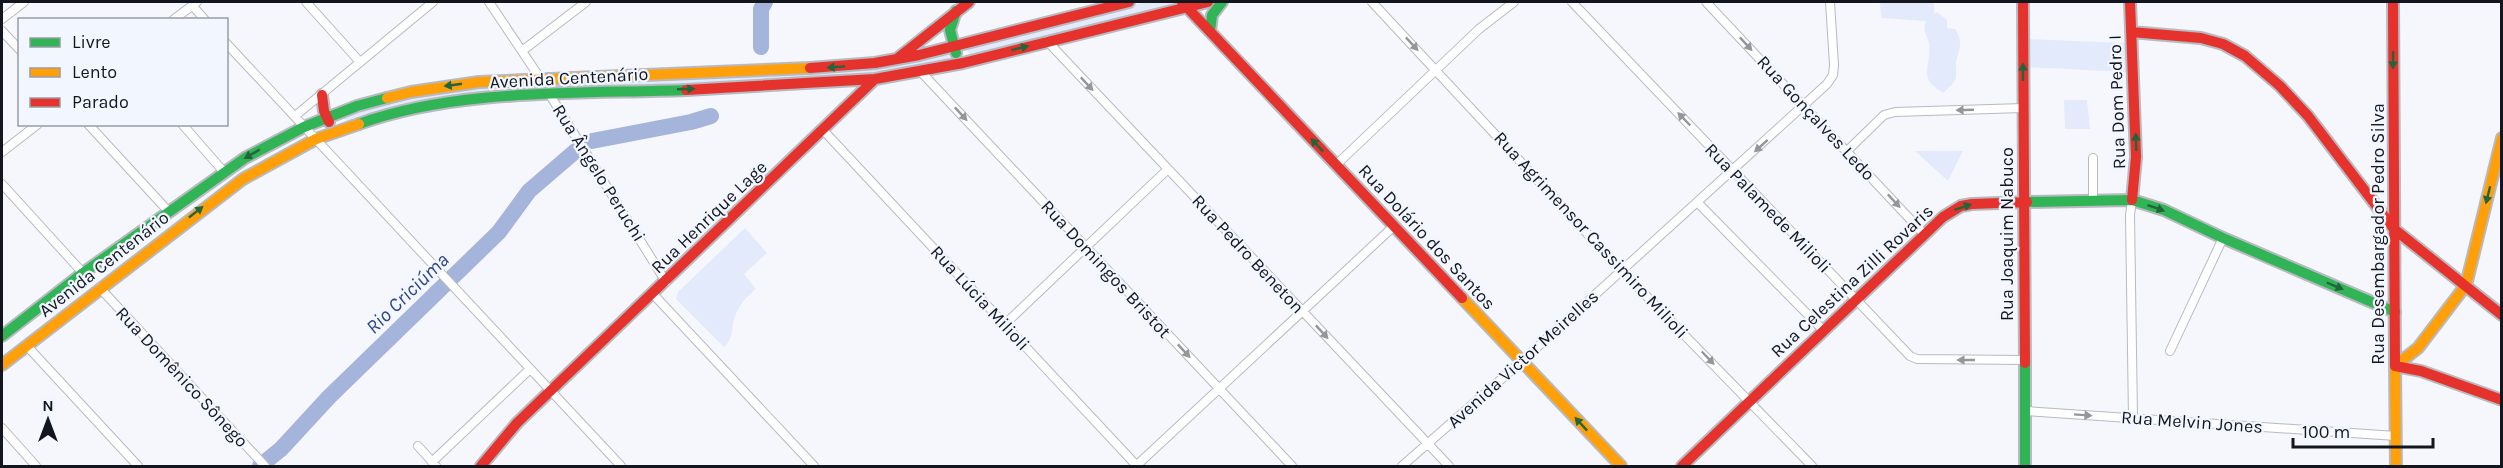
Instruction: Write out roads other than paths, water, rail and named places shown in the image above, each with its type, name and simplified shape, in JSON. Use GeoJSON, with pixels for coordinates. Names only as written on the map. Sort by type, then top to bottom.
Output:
{"type":"FeatureCollection","features":[{"type":"Feature","properties":{"kind":"main road","name":"Rua Henrique Lage"},"geometry":{"type":"LineString","coordinates":[[481,466],[503,438],[550,391],[875,79],[952,6],[969,2]]}},
{"type":"Feature","properties":{"kind":"main road","name":"Avenida Centenário"},"geometry":{"type":"LineString","coordinates":[[2,336],[83,273],[224,172],[304,126],[357,106],[411,92],[479,82],[808,68],[894,61],[1130,2]]}},
{"type":"Feature","properties":{"kind":"main road","name":"Avenida Centenário"},"geometry":{"type":"LineString","coordinates":[[2,365],[243,179],[316,139],[381,116],[478,98],[779,86],[875,79],[963,63],[1184,4],[1208,2]]}},
{"type":"Feature","properties":{"kind":"main road"},"geometry":{"type":"LineString","coordinates":[[1210,31],[1212,15],[1222,2]]}},
{"type":"Feature","properties":{"kind":"main road","name":"Rua Joaquim Nabuco"},"geometry":{"type":"LineString","coordinates":[[2023,2],[2025,466]]}},
{"type":"Feature","properties":{"kind":"main road","name":"Rua Dom Pedro I"},"geometry":{"type":"LineString","coordinates":[[2130,2],[2136,157],[2132,201]]}},
{"type":"Feature","properties":{"kind":"main road","name":"Rua Desembargador Pedro Silva"},"geometry":{"type":"LineString","coordinates":[[2393,2],[2396,466]]}},
{"type":"Feature","properties":{"kind":"main road","name":"Rua Dolário dos Santos"},"geometry":{"type":"LineString","coordinates":[[1184,4],[1621,466]]}},
{"type":"Feature","properties":{"kind":"main road"},"geometry":{"type":"LineString","coordinates":[[952,6],[950,30],[952,47],[963,63]]}},
{"type":"Feature","properties":{"kind":"main road"},"geometry":{"type":"LineString","coordinates":[[2131,32],[2205,39],[2225,45],[2260,69],[2298,103],[2394,229],[2502,315]]}},
{"type":"Feature","properties":{"kind":"main road"},"geometry":{"type":"LineString","coordinates":[[322,94],[326,117],[338,130]]}},
{"type":"Feature","properties":{"kind":"main road"},"geometry":{"type":"LineString","coordinates":[[2395,366],[2418,348],[2466,285],[2502,138]]}},
{"type":"Feature","properties":{"kind":"main road"},"geometry":{"type":"LineString","coordinates":[[2377,206],[2387,205],[2394,198]]}},
{"type":"Feature","properties":{"kind":"main road","name":"Rua Celestina Zilli Rovaris"},"geometry":{"type":"LineString","coordinates":[[1682,466],[1943,218],[1961,206],[1982,202],[2093,199],[2132,201],[2164,210],[2395,312]]}},
{"type":"Feature","properties":{"kind":"main road"},"geometry":{"type":"LineString","coordinates":[[2395,366],[2421,370],[2502,400]]}},
{"type":"Feature","properties":{"kind":"street"},"geometry":{"type":"LineString","coordinates":[[2,19],[24,2]]}},
{"type":"Feature","properties":{"kind":"street"},"geometry":{"type":"LineString","coordinates":[[306,2],[360,62]]}},
{"type":"Feature","properties":{"kind":"street"},"geometry":{"type":"LineString","coordinates":[[295,116],[433,2]]}},
{"type":"Feature","properties":{"kind":"street"},"geometry":{"type":"LineString","coordinates":[[489,2],[540,78]]}},
{"type":"Feature","properties":{"kind":"street"},"geometry":{"type":"LineString","coordinates":[[522,51],[586,2]]}},
{"type":"Feature","properties":{"kind":"street","name":"Rua Agrimensor Cassimiro Milioli"},"geometry":{"type":"LineString","coordinates":[[1372,2],[1622,271],[1812,466]]}},
{"type":"Feature","properties":{"kind":"street"},"geometry":{"type":"LineString","coordinates":[[1336,165],[1479,29],[1514,2]]}},
{"type":"Feature","properties":{"kind":"street","name":"Rua Palamede Milioli"},"geometry":{"type":"LineString","coordinates":[[1572,2],[1910,356],[1917,359],[2025,360]]}},
{"type":"Feature","properties":{"kind":"street","name":"Rua Gonçalves Ledo"},"geometry":{"type":"LineString","coordinates":[[1706,2],[1925,235]]}},
{"type":"Feature","properties":{"kind":"street","name":"Avenida Victor Meirelles"},"geometry":{"type":"LineString","coordinates":[[1402,466],[1805,107],[1833,75],[1830,2]]}},
{"type":"Feature","properties":{"kind":"street"},"geometry":{"type":"LineString","coordinates":[[175,18],[194,3],[204,18]]}},
{"type":"Feature","properties":{"kind":"street"},"geometry":{"type":"LineString","coordinates":[[2,31],[18,48]]}},
{"type":"Feature","properties":{"kind":"street","name":"Rua Pedro Beneton"},"geometry":{"type":"LineString","coordinates":[[1047,41],[1449,466]]}},
{"type":"Feature","properties":{"kind":"street"},"geometry":{"type":"LineString","coordinates":[[228,45],[621,466]]}},
{"type":"Feature","properties":{"kind":"street","name":"Rua Domingos Bristot"},"geometry":{"type":"LineString","coordinates":[[921,72],[1292,466]]}},
{"type":"Feature","properties":{"kind":"street","name":"Rua Ângelo Peruchi"},"geometry":{"type":"LineString","coordinates":[[550,94],[666,282]]}},
{"type":"Feature","properties":{"kind":"street"},"geometry":{"type":"LineString","coordinates":[[1847,151],[1884,115],[1895,112],[2023,108]]}},
{"type":"Feature","properties":{"kind":"street"},"geometry":{"type":"LineString","coordinates":[[2,152],[35,126]]}},
{"type":"Feature","properties":{"kind":"street"},"geometry":{"type":"LineString","coordinates":[[90,126],[169,212]]}},
{"type":"Feature","properties":{"kind":"street"},"geometry":{"type":"LineString","coordinates":[[184,126],[224,172]]}},
{"type":"Feature","properties":{"kind":"street","name":"Rua Lúcia Milioli"},"geometry":{"type":"LineString","coordinates":[[823,130],[1137,466]]}},
{"type":"Feature","properties":{"kind":"street"},"geometry":{"type":"LineString","coordinates":[[2093,159],[2093,199]]}},
{"type":"Feature","properties":{"kind":"street"},"geometry":{"type":"LineString","coordinates":[[1004,325],[1168,170]]}},
{"type":"Feature","properties":{"kind":"street"},"geometry":{"type":"LineString","coordinates":[[2,184],[83,273]]}},
{"type":"Feature","properties":{"kind":"street"},"geometry":{"type":"LineString","coordinates":[[2132,201],[2130,214],[2133,418]]}},
{"type":"Feature","properties":{"kind":"street"},"geometry":{"type":"LineString","coordinates":[[1698,203],[1824,331]]}},
{"type":"Feature","properties":{"kind":"street"},"geometry":{"type":"LineString","coordinates":[[1137,466],[1394,226]]}},
{"type":"Feature","properties":{"kind":"street"},"geometry":{"type":"LineString","coordinates":[[2170,351],[2223,238]]}},
{"type":"Feature","properties":{"kind":"street","name":"Rua Domênico Sônego"},"geometry":{"type":"LineString","coordinates":[[100,288],[265,466]]}},
{"type":"Feature","properties":{"kind":"street"},"geometry":{"type":"LineString","coordinates":[[652,294],[814,466]]}},
{"type":"Feature","properties":{"kind":"street"},"geometry":{"type":"LineString","coordinates":[[27,346],[138,466]]}},
{"type":"Feature","properties":{"kind":"street"},"geometry":{"type":"LineString","coordinates":[[418,446],[434,464],[530,369]]}},
{"type":"Feature","properties":{"kind":"street","name":"Rua Melvin Jones"},"geometry":{"type":"LineString","coordinates":[[2025,411],[2396,436]]}},
{"type":"Feature","properties":{"kind":"street"},"geometry":{"type":"LineString","coordinates":[[2,428],[36,466]]}},
{"type":"Feature","properties":{"kind":"waterway","name":"Rio Criciúma"},"geometry":{"type":"LineString","coordinates":[[761,47],[761,9],[765,2]]}},
{"type":"Feature","properties":{"kind":"waterway","name":"Rio Criciúma"},"geometry":{"type":"LineString","coordinates":[[592,141],[711,116]]}},
{"type":"Feature","properties":{"kind":"waterway","name":"Rio Criciúma"},"geometry":{"type":"LineString","coordinates":[[260,466],[281,449],[329,397],[499,232],[529,191],[579,148]]}}]}
